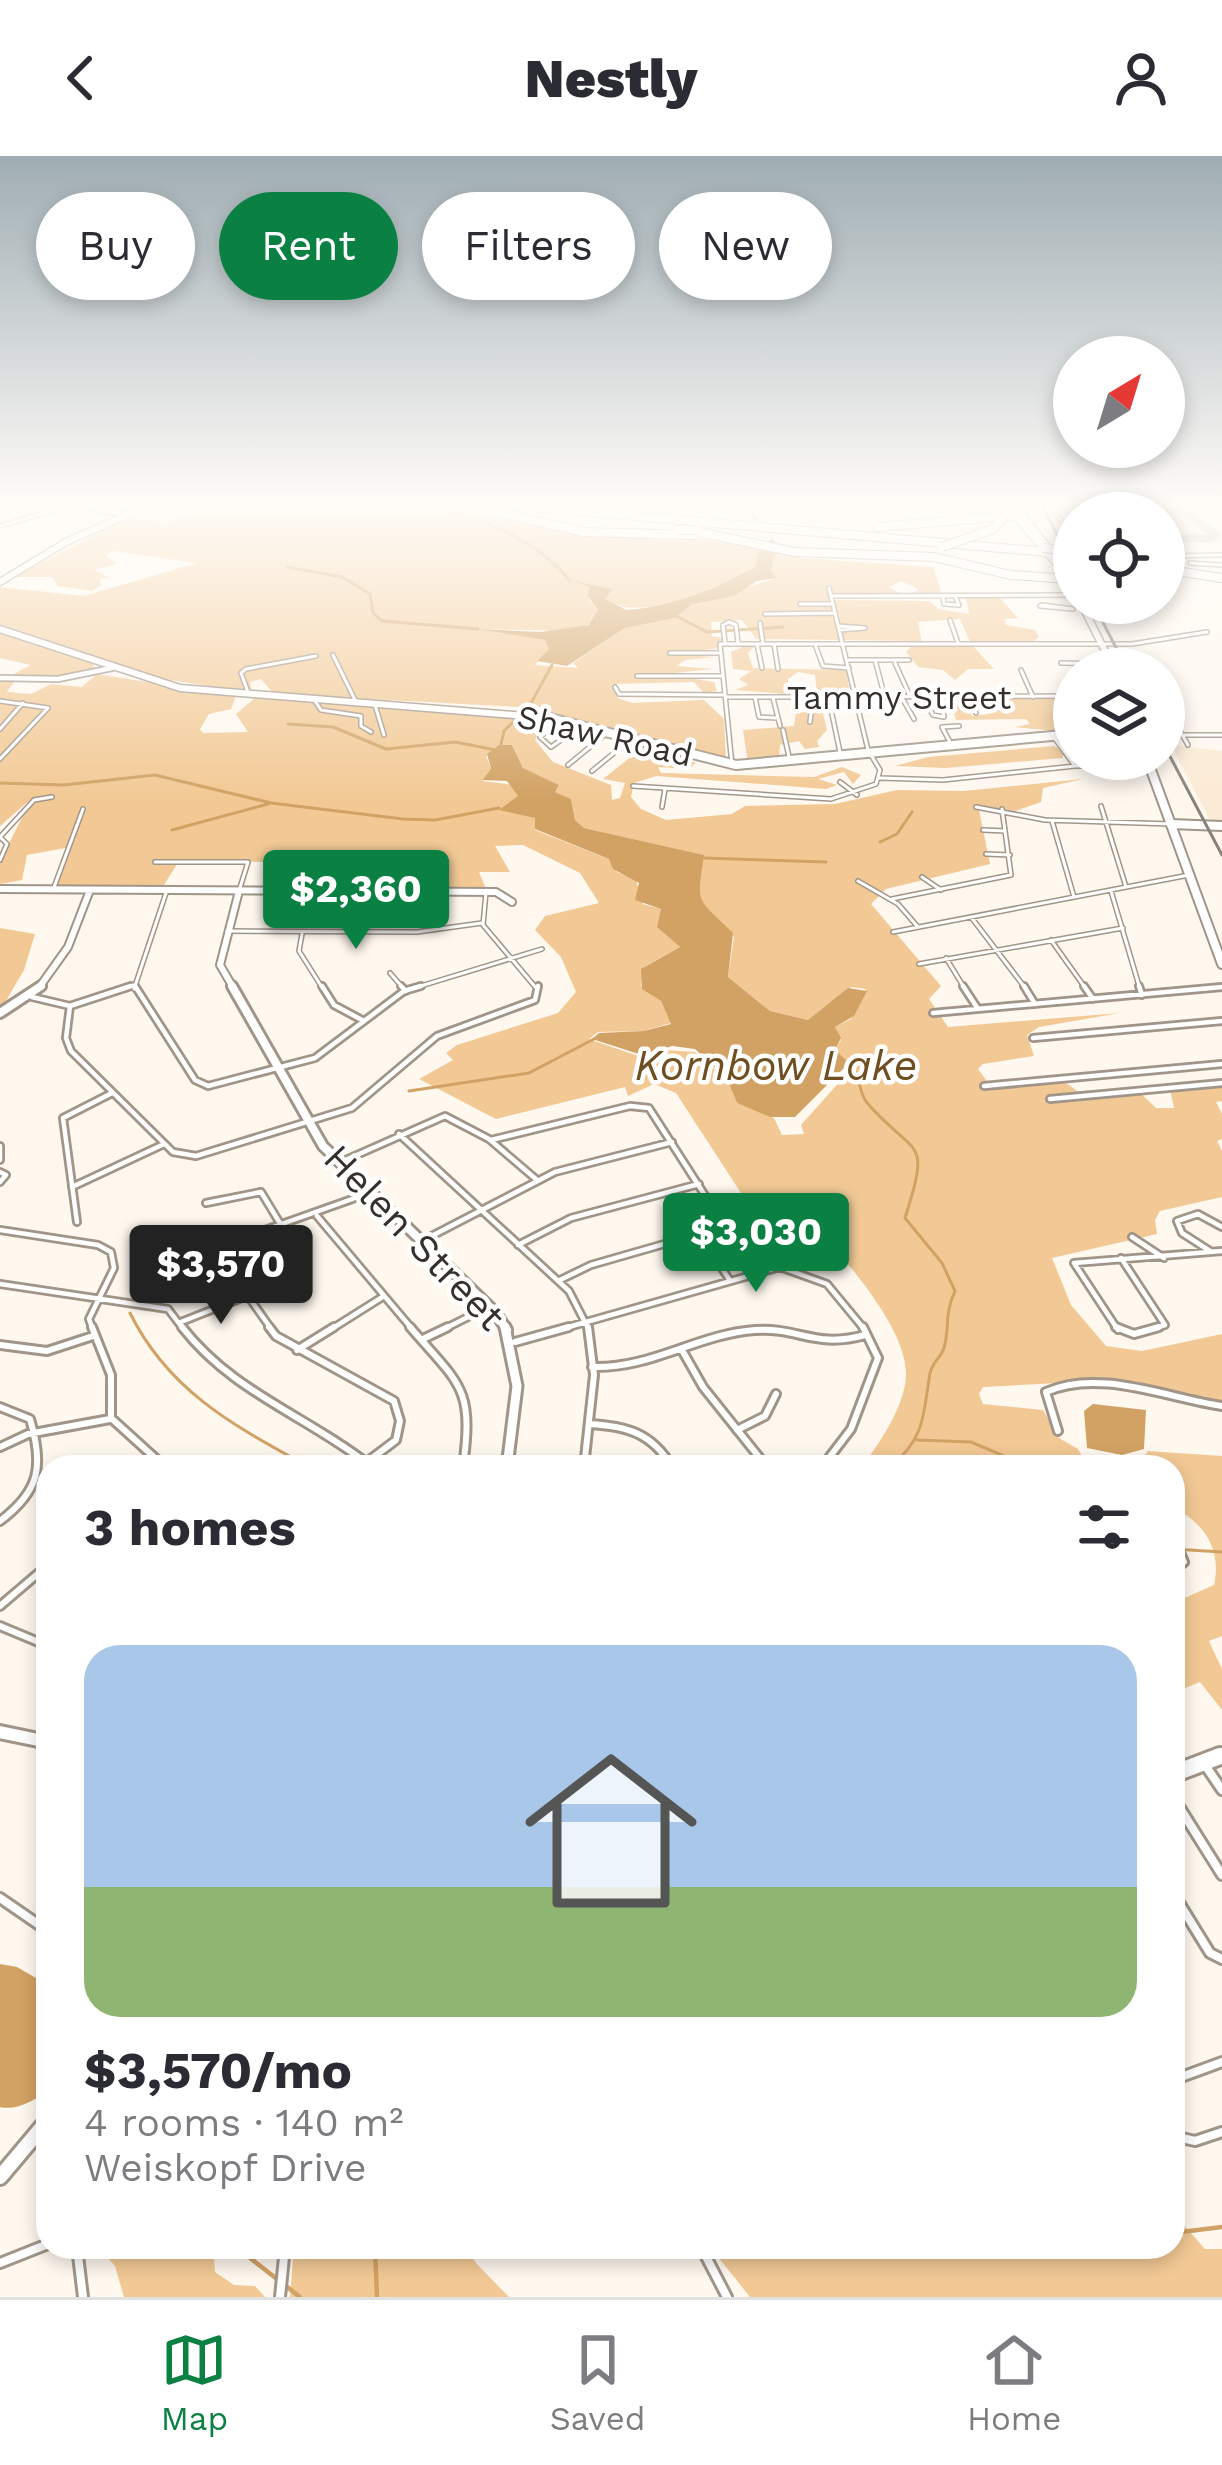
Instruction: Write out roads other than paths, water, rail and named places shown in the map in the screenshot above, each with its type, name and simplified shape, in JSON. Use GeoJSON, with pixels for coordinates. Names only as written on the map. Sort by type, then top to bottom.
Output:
{"type":"FeatureCollection","features":[{"type":"Feature","properties":{"kind":"main road"},"geometry":{"type":"LineString","coordinates":[[1095,624],[1106,648]]}},
{"type":"Feature","properties":{"kind":"main road","name":"Shaw Road"},"geometry":{"type":"LineString","coordinates":[[0,629],[172,686],[357,704],[522,711],[732,765],[1053,736]]}},
{"type":"Feature","properties":{"kind":"main road"},"geometry":{"type":"LineString","coordinates":[[1155,780],[1222,964]]}},
{"type":"Feature","properties":{"kind":"main road"},"geometry":{"type":"LineString","coordinates":[[1171,824],[1222,826]]}},
{"type":"Feature","properties":{"kind":"main road"},"geometry":{"type":"LineString","coordinates":[[0,1732],[36,1737]]}},
{"type":"Feature","properties":{"kind":"main road"},"geometry":{"type":"LineString","coordinates":[[1185,1769],[1222,1755]]}},
{"type":"Feature","properties":{"kind":"main road"},"geometry":{"type":"LineString","coordinates":[[0,2177],[36,2134]]}},
{"type":"Feature","properties":{"kind":"street"},"geometry":{"type":"LineString","coordinates":[[832,601],[880,778]]}},
{"type":"Feature","properties":{"kind":"street"},"geometry":{"type":"LineString","coordinates":[[800,604],[832,604]]}},
{"type":"Feature","properties":{"kind":"street"},"geometry":{"type":"LineString","coordinates":[[765,614],[835,614]]}},
{"type":"Feature","properties":{"kind":"street"},"geometry":{"type":"LineString","coordinates":[[950,620],[958,644]]}},
{"type":"Feature","properties":{"kind":"street"},"geometry":{"type":"LineString","coordinates":[[760,623],[762,668]]}},
{"type":"Feature","properties":{"kind":"street"},"geometry":{"type":"LineString","coordinates":[[732,765],[718,653],[723,625],[736,625],[738,644]]}},
{"type":"Feature","properties":{"kind":"street"},"geometry":{"type":"LineString","coordinates":[[722,644],[1153,643],[1207,632]]}},
{"type":"Feature","properties":{"kind":"street"},"geometry":{"type":"LineString","coordinates":[[774,644],[778,669]]}},
{"type":"Feature","properties":{"kind":"street"},"geometry":{"type":"LineString","coordinates":[[816,647],[821,665],[849,668]]}},
{"type":"Feature","properties":{"kind":"street"},"geometry":{"type":"LineString","coordinates":[[670,653],[718,653]]}},
{"type":"Feature","properties":{"kind":"street"},"geometry":{"type":"LineString","coordinates":[[333,655],[357,704]]}},
{"type":"Feature","properties":{"kind":"street"},"geometry":{"type":"LineString","coordinates":[[244,695],[249,691],[241,673],[245,669],[316,656]]}},
{"type":"Feature","properties":{"kind":"street"},"geometry":{"type":"LineString","coordinates":[[847,660],[899,664],[909,694]]}},
{"type":"Feature","properties":{"kind":"street"},"geometry":{"type":"LineString","coordinates":[[875,662],[909,660]]}},
{"type":"Feature","properties":{"kind":"street"},"geometry":{"type":"LineString","coordinates":[[875,662],[884,694]]}},
{"type":"Feature","properties":{"kind":"street"},"geometry":{"type":"LineString","coordinates":[[2,680],[58,679],[112,668]]}},
{"type":"Feature","properties":{"kind":"street"},"geometry":{"type":"LineString","coordinates":[[1021,670],[1033,697]]}},
{"type":"Feature","properties":{"kind":"street"},"geometry":{"type":"LineString","coordinates":[[637,676],[721,676]]}},
{"type":"Feature","properties":{"kind":"street","name":"Tammy Street"},"geometry":{"type":"LineString","coordinates":[[615,687],[619,694],[755,697],[1053,697]]}},
{"type":"Feature","properties":{"kind":"street"},"geometry":{"type":"LineString","coordinates":[[755,697],[759,717],[777,718]]}},
{"type":"Feature","properties":{"kind":"street"},"geometry":{"type":"LineString","coordinates":[[773,697],[790,761]]}},
{"type":"Feature","properties":{"kind":"street"},"geometry":{"type":"LineString","coordinates":[[810,722],[814,697]]}},
{"type":"Feature","properties":{"kind":"street"},"geometry":{"type":"LineString","coordinates":[[901,697],[914,719]]}},
{"type":"Feature","properties":{"kind":"street"},"geometry":{"type":"LineString","coordinates":[[970,697],[976,713]]}},
{"type":"Feature","properties":{"kind":"street"},"geometry":{"type":"LineString","coordinates":[[315,700],[321,710],[361,716],[361,725],[371,732]]}},
{"type":"Feature","properties":{"kind":"street"},"geometry":{"type":"LineString","coordinates":[[829,700],[841,757]]}},
{"type":"Feature","properties":{"kind":"street"},"geometry":{"type":"LineString","coordinates":[[0,701],[48,708],[0,759]]}},
{"type":"Feature","properties":{"kind":"street"},"geometry":{"type":"LineString","coordinates":[[0,729],[23,703]]}},
{"type":"Feature","properties":{"kind":"street"},"geometry":{"type":"LineString","coordinates":[[375,705],[384,735]]}},
{"type":"Feature","properties":{"kind":"street"},"geometry":{"type":"LineString","coordinates":[[561,719],[540,736],[551,748],[582,725]]}},
{"type":"Feature","properties":{"kind":"street"},"geometry":{"type":"LineString","coordinates":[[952,746],[942,728],[959,726]]}},
{"type":"Feature","properties":{"kind":"street"},"geometry":{"type":"LineString","coordinates":[[568,765],[608,732]]}},
{"type":"Feature","properties":{"kind":"street"},"geometry":{"type":"LineString","coordinates":[[1185,735],[1222,735]]}},
{"type":"Feature","properties":{"kind":"street"},"geometry":{"type":"LineString","coordinates":[[1185,738],[1188,745]]}},
{"type":"Feature","properties":{"kind":"street"},"geometry":{"type":"LineString","coordinates":[[592,771],[632,739]]}},
{"type":"Feature","properties":{"kind":"street"},"geometry":{"type":"LineString","coordinates":[[633,786],[824,799],[857,795],[880,778],[943,780],[1053,768]]}},
{"type":"Feature","properties":{"kind":"street"},"geometry":{"type":"LineString","coordinates":[[840,782],[857,795]]}},
{"type":"Feature","properties":{"kind":"street"},"geometry":{"type":"LineString","coordinates":[[662,807],[665,788]]}},
{"type":"Feature","properties":{"kind":"street"},"geometry":{"type":"LineString","coordinates":[[721,804],[723,792]]}},
{"type":"Feature","properties":{"kind":"street"},"geometry":{"type":"LineString","coordinates":[[0,860],[8,847],[0,837],[34,800],[52,797]]}},
{"type":"Feature","properties":{"kind":"street"},"geometry":{"type":"LineString","coordinates":[[1101,806],[1126,887]]}},
{"type":"Feature","properties":{"kind":"street"},"geometry":{"type":"LineString","coordinates":[[976,807],[1051,820],[1171,824]]}},
{"type":"Feature","properties":{"kind":"street"},"geometry":{"type":"LineString","coordinates":[[53,890],[83,809]]}},
{"type":"Feature","properties":{"kind":"street"},"geometry":{"type":"LineString","coordinates":[[892,899],[1010,876],[1002,809]]}},
{"type":"Feature","properties":{"kind":"street"},"geometry":{"type":"LineString","coordinates":[[1051,820],[1074,897]]}},
{"type":"Feature","properties":{"kind":"street"},"geometry":{"type":"LineString","coordinates":[[982,830],[1005,831]]}},
{"type":"Feature","properties":{"kind":"street"},"geometry":{"type":"LineString","coordinates":[[986,854],[1010,854]]}},
{"type":"Feature","properties":{"kind":"street"},"geometry":{"type":"LineString","coordinates":[[154,862],[248,862],[239,891]]}},
{"type":"Feature","properties":{"kind":"street"},"geometry":{"type":"LineString","coordinates":[[893,932],[1189,875]]}},
{"type":"Feature","properties":{"kind":"street"},"geometry":{"type":"LineString","coordinates":[[922,877],[941,890]]}},
{"type":"Feature","properties":{"kind":"street"},"geometry":{"type":"LineString","coordinates":[[858,881],[892,899],[919,927]]}},
{"type":"Feature","properties":{"kind":"street"},"geometry":{"type":"LineString","coordinates":[[0,889],[486,892],[502,893],[512,902]]}},
{"type":"Feature","properties":{"kind":"street"},"geometry":{"type":"LineString","coordinates":[[0,1013],[32,997],[62,966],[90,890]]}},
{"type":"Feature","properties":{"kind":"street"},"geometry":{"type":"LineString","coordinates":[[133,985],[167,890]]}},
{"type":"Feature","properties":{"kind":"street"},"geometry":{"type":"LineString","coordinates":[[1111,890],[1142,994]]}},
{"type":"Feature","properties":{"kind":"street","name":"Helen Street"},"geometry":{"type":"LineString","coordinates":[[239,891],[221,969],[310,1122],[340,1162],[489,1306],[514,1342],[518,1372],[508,1455]]}},
{"type":"Feature","properties":{"kind":"street"},"geometry":{"type":"LineString","coordinates":[[70,1006],[68,1047],[164,1144],[179,1155],[196,1156],[361,1103],[441,1034],[535,1000],[538,986],[482,923],[486,892]]}},
{"type":"Feature","properties":{"kind":"street"},"geometry":{"type":"LineString","coordinates":[[971,916],[999,948],[1035,1004]]}},
{"type":"Feature","properties":{"kind":"street"},"geometry":{"type":"LineString","coordinates":[[227,931],[417,932],[482,923]]}},
{"type":"Feature","properties":{"kind":"street"},"geometry":{"type":"LineString","coordinates":[[919,964],[1123,928]]}},
{"type":"Feature","properties":{"kind":"street"},"geometry":{"type":"LineString","coordinates":[[302,932],[299,951],[334,1005],[362,1020]]}},
{"type":"Feature","properties":{"kind":"street"},"geometry":{"type":"LineString","coordinates":[[1049,938],[1093,999]]}},
{"type":"Feature","properties":{"kind":"street"},"geometry":{"type":"LineString","coordinates":[[133,985],[201,1084],[219,1087],[328,1051],[362,1020],[406,991],[542,949]]}},
{"type":"Feature","properties":{"kind":"street"},"geometry":{"type":"LineString","coordinates":[[946,958],[978,1009]]}},
{"type":"Feature","properties":{"kind":"street"},"geometry":{"type":"LineString","coordinates":[[390,974],[406,991]]}},
{"type":"Feature","properties":{"kind":"street"},"geometry":{"type":"LineString","coordinates":[[32,997],[70,1006],[133,985]]}},
{"type":"Feature","properties":{"kind":"street"},"geometry":{"type":"LineString","coordinates":[[933,1012],[1222,986]]}},
{"type":"Feature","properties":{"kind":"street"},"geometry":{"type":"LineString","coordinates":[[1033,1038],[1222,1021]]}},
{"type":"Feature","properties":{"kind":"street"},"geometry":{"type":"LineString","coordinates":[[984,1085],[1222,1064]]}},
{"type":"Feature","properties":{"kind":"street"},"geometry":{"type":"LineString","coordinates":[[1050,1100],[1222,1083]]}},
{"type":"Feature","properties":{"kind":"street"},"geometry":{"type":"LineString","coordinates":[[77,1222],[64,1117],[112,1093]]}},
{"type":"Feature","properties":{"kind":"street"},"geometry":{"type":"LineString","coordinates":[[491,1140],[641,1106],[656,1113],[713,1210]]}},
{"type":"Feature","properties":{"kind":"street"},"geometry":{"type":"LineString","coordinates":[[340,1162],[442,1115],[491,1140],[537,1181]]}},
{"type":"Feature","properties":{"kind":"street"},"geometry":{"type":"LineString","coordinates":[[399,1134],[558,1281],[589,1320],[592,1367],[585,1455]]}},
{"type":"Feature","properties":{"kind":"street"},"geometry":{"type":"LineString","coordinates":[[422,1241],[537,1181],[674,1142]]}},
{"type":"Feature","properties":{"kind":"street"},"geometry":{"type":"LineString","coordinates":[[72,1187],[164,1144]]}},
{"type":"Feature","properties":{"kind":"street"},"geometry":{"type":"LineString","coordinates":[[0,1146],[0,1160]]}},
{"type":"Feature","properties":{"kind":"street"},"geometry":{"type":"LineString","coordinates":[[0,1172],[6,1175],[0,1181]]}},
{"type":"Feature","properties":{"kind":"street"},"geometry":{"type":"LineString","coordinates":[[518,1245],[571,1218],[699,1184]]}},
{"type":"Feature","properties":{"kind":"street"},"geometry":{"type":"LineString","coordinates":[[206,1203],[261,1192],[282,1226]]}},
{"type":"Feature","properties":{"kind":"street"},"geometry":{"type":"LineString","coordinates":[[372,1192],[231,1242],[220,1253],[269,1329],[297,1351],[394,1402],[400,1421],[396,1439],[379,1455]]}},
{"type":"Feature","properties":{"kind":"street"},"geometry":{"type":"LineString","coordinates":[[713,1210],[774,1220]]}},
{"type":"Feature","properties":{"kind":"street"},"geometry":{"type":"LineString","coordinates":[[558,1281],[591,1265],[699,1234],[713,1210]]}},
{"type":"Feature","properties":{"kind":"street"},"geometry":{"type":"LineString","coordinates":[[316,1214],[423,1339],[468,1402],[465,1455]]}},
{"type":"Feature","properties":{"kind":"street"},"geometry":{"type":"LineString","coordinates":[[1211,1252],[1182,1232],[1177,1221],[1198,1214],[1222,1227]]}},
{"type":"Feature","properties":{"kind":"street"},"geometry":{"type":"LineString","coordinates":[[0,1230],[107,1249],[115,1264],[89,1318],[110,1365],[111,1418],[149,1455]]}},
{"type":"Feature","properties":{"kind":"street"},"geometry":{"type":"LineString","coordinates":[[699,1234],[730,1281]]}},
{"type":"Feature","properties":{"kind":"street"},"geometry":{"type":"LineString","coordinates":[[1132,1237],[1164,1258]]}},
{"type":"Feature","properties":{"kind":"street"},"geometry":{"type":"LineString","coordinates":[[1121,1258],[1165,1325],[1124,1334],[1073,1267],[1121,1258],[1222,1251]]}},
{"type":"Feature","properties":{"kind":"street"},"geometry":{"type":"LineString","coordinates":[[514,1342],[779,1268],[810,1271],[826,1282],[877,1354],[877,1368],[845,1438],[832,1455]]}},
{"type":"Feature","properties":{"kind":"street"},"geometry":{"type":"LineString","coordinates":[[181,1322],[280,1283]]}},
{"type":"Feature","properties":{"kind":"street"},"geometry":{"type":"LineString","coordinates":[[0,1284],[160,1306],[181,1322],[206,1358],[260,1401],[354,1455]]}},
{"type":"Feature","properties":{"kind":"street"},"geometry":{"type":"LineString","coordinates":[[297,1351],[385,1295]]}},
{"type":"Feature","properties":{"kind":"street"},"geometry":{"type":"LineString","coordinates":[[423,1339],[489,1306]]}},
{"type":"Feature","properties":{"kind":"street"},"geometry":{"type":"LineString","coordinates":[[592,1367],[622,1367],[753,1330],[822,1346],[866,1335]]}},
{"type":"Feature","properties":{"kind":"street"},"geometry":{"type":"LineString","coordinates":[[0,1345],[47,1351],[94,1335]]}},
{"type":"Feature","properties":{"kind":"street"},"geometry":{"type":"LineString","coordinates":[[682,1350],[757,1455]]}},
{"type":"Feature","properties":{"kind":"street"},"geometry":{"type":"LineString","coordinates":[[1058,1431],[1046,1392],[1054,1386],[1110,1386],[1222,1406]]}},
{"type":"Feature","properties":{"kind":"street"},"geometry":{"type":"LineString","coordinates":[[737,1430],[761,1420],[776,1394]]}},
{"type":"Feature","properties":{"kind":"street"},"geometry":{"type":"LineString","coordinates":[[0,1407],[26,1414],[37,1455]]}},
{"type":"Feature","properties":{"kind":"street"},"geometry":{"type":"LineString","coordinates":[[0,1447],[34,1433],[111,1418]]}},
{"type":"Feature","properties":{"kind":"street"},"geometry":{"type":"LineString","coordinates":[[588,1424],[644,1432],[665,1455]]}},
{"type":"Feature","properties":{"kind":"street"},"geometry":{"type":"LineString","coordinates":[[0,1521],[36,1489]]}},
{"type":"Feature","properties":{"kind":"street"},"geometry":{"type":"LineString","coordinates":[[0,1606],[36,1575]]}},
{"type":"Feature","properties":{"kind":"street"},"geometry":{"type":"LineString","coordinates":[[0,1626],[36,1641]]}},
{"type":"Feature","properties":{"kind":"street"},"geometry":{"type":"LineString","coordinates":[[1203,1762],[1222,1790]]}},
{"type":"Feature","properties":{"kind":"street"},"geometry":{"type":"LineString","coordinates":[[1185,1816],[1222,1875]]}},
{"type":"Feature","properties":{"kind":"street"},"geometry":{"type":"LineString","coordinates":[[0,1898],[36,1923]]}},
{"type":"Feature","properties":{"kind":"street"},"geometry":{"type":"LineString","coordinates":[[1185,1912],[1210,1953],[1222,1959]]}},
{"type":"Feature","properties":{"kind":"street"},"geometry":{"type":"LineString","coordinates":[[1185,2076],[1222,2062]]}},
{"type":"Feature","properties":{"kind":"street"},"geometry":{"type":"LineString","coordinates":[[1185,2139],[1196,2141],[1222,2132]]}},
{"type":"Feature","properties":{"kind":"street"},"geometry":{"type":"LineString","coordinates":[[0,2263],[36,2249]]}},
{"type":"Feature","properties":{"kind":"street"},"geometry":{"type":"LineString","coordinates":[[78,2259],[83,2297]]}},
{"type":"Feature","properties":{"kind":"street"},"geometry":{"type":"LineString","coordinates":[[280,2297],[284,2259]]}},
{"type":"Feature","properties":{"kind":"street"},"geometry":{"type":"LineString","coordinates":[[707,2259],[727,2297]]}},
{"type":"Feature","properties":{"kind":"water"},"geometry":{"type":"Polygon","coordinates":[[[591,601],[609,601],[626,610],[709,601],[693,604],[675,618],[625,628],[567,666],[537,661],[549,649],[545,640],[478,629],[541,632],[589,625],[598,610],[591,601]]]}},
{"type":"Feature","properties":{"kind":"water","name":"Kornbow Lake"},"geometry":{"type":"Polygon","coordinates":[[[499,745],[512,745],[523,768],[559,785],[555,792],[571,799],[575,820],[584,828],[704,855],[702,899],[733,933],[728,977],[770,1011],[808,1020],[848,988],[867,991],[854,1016],[835,1027],[841,1038],[835,1050],[849,1063],[795,1117],[770,1117],[737,1103],[727,1079],[695,1049],[672,1046],[642,1055],[592,1039],[599,1033],[671,1024],[661,1001],[642,989],[641,969],[680,947],[657,927],[661,909],[635,900],[639,883],[613,869],[609,859],[535,829],[535,818],[499,810],[518,796],[507,781],[483,780],[491,768],[487,754],[499,745]]]}},
{"type":"Feature","properties":{"kind":"water"},"geometry":{"type":"Polygon","coordinates":[[[1093,1404],[1146,1410],[1144,1449],[1122,1455],[1087,1448],[1084,1411],[1093,1404]]]}},
{"type":"Feature","properties":{"kind":"water"},"geometry":{"type":"Polygon","coordinates":[[[0,1964],[36,1978],[36,2098],[0,2107],[0,1964]]]}},
{"type":"Feature","properties":{"kind":"waterway"},"geometry":{"type":"LineString","coordinates":[[371,601],[373,613],[382,621],[478,629]]}},
{"type":"Feature","properties":{"kind":"waterway"},"geometry":{"type":"LineString","coordinates":[[676,616],[707,632],[783,627]]}},
{"type":"Feature","properties":{"kind":"waterway"},"geometry":{"type":"LineString","coordinates":[[530,705],[552,665]]}},
{"type":"Feature","properties":{"kind":"waterway"},"geometry":{"type":"LineString","coordinates":[[501,744],[504,731],[518,717]]}},
{"type":"Feature","properties":{"kind":"waterway"},"geometry":{"type":"LineString","coordinates":[[288,724],[333,727],[386,749],[455,742],[496,750]]}},
{"type":"Feature","properties":{"kind":"waterway"},"geometry":{"type":"LineString","coordinates":[[0,783],[64,785],[155,775],[271,803],[403,819],[435,820],[499,808]]}},
{"type":"Feature","properties":{"kind":"waterway"},"geometry":{"type":"LineString","coordinates":[[172,830],[268,804]]}},
{"type":"Feature","properties":{"kind":"waterway"},"geometry":{"type":"LineString","coordinates":[[880,842],[897,834],[912,812]]}},
{"type":"Feature","properties":{"kind":"waterway"},"geometry":{"type":"LineString","coordinates":[[704,858],[826,862]]}},
{"type":"Feature","properties":{"kind":"waterway"},"geometry":{"type":"LineString","coordinates":[[409,1091],[529,1073],[594,1039]]}},
{"type":"Feature","properties":{"kind":"waterway"},"geometry":{"type":"LineString","coordinates":[[848,1062],[868,1104],[915,1150],[917,1173],[905,1218],[942,1263],[955,1291],[944,1348],[930,1373],[921,1424],[903,1455]]}},
{"type":"Feature","properties":{"kind":"waterway"},"geometry":{"type":"LineString","coordinates":[[130,1313],[146,1341],[184,1386],[230,1421],[288,1455]]}},
{"type":"Feature","properties":{"kind":"waterway"},"geometry":{"type":"LineString","coordinates":[[917,1440],[971,1442],[1002,1455]]}},
{"type":"Feature","properties":{"kind":"waterway"},"geometry":{"type":"LineString","coordinates":[[1185,1550],[1222,1552]]}},
{"type":"Feature","properties":{"kind":"waterway"},"geometry":{"type":"LineString","coordinates":[[1185,2232],[1222,2227]]}},
{"type":"Feature","properties":{"kind":"waterway"},"geometry":{"type":"LineString","coordinates":[[251,2259],[300,2297]]}},
{"type":"Feature","properties":{"kind":"waterway"},"geometry":{"type":"LineString","coordinates":[[375,2259],[377,2297]]}},
{"type":"Feature","properties":{"kind":"railway"},"geometry":{"type":"LineString","coordinates":[[1104,624],[1116,648]]}},
{"type":"Feature","properties":{"kind":"railway"},"geometry":{"type":"LineString","coordinates":[[1182,780],[1222,855]]}}]}
